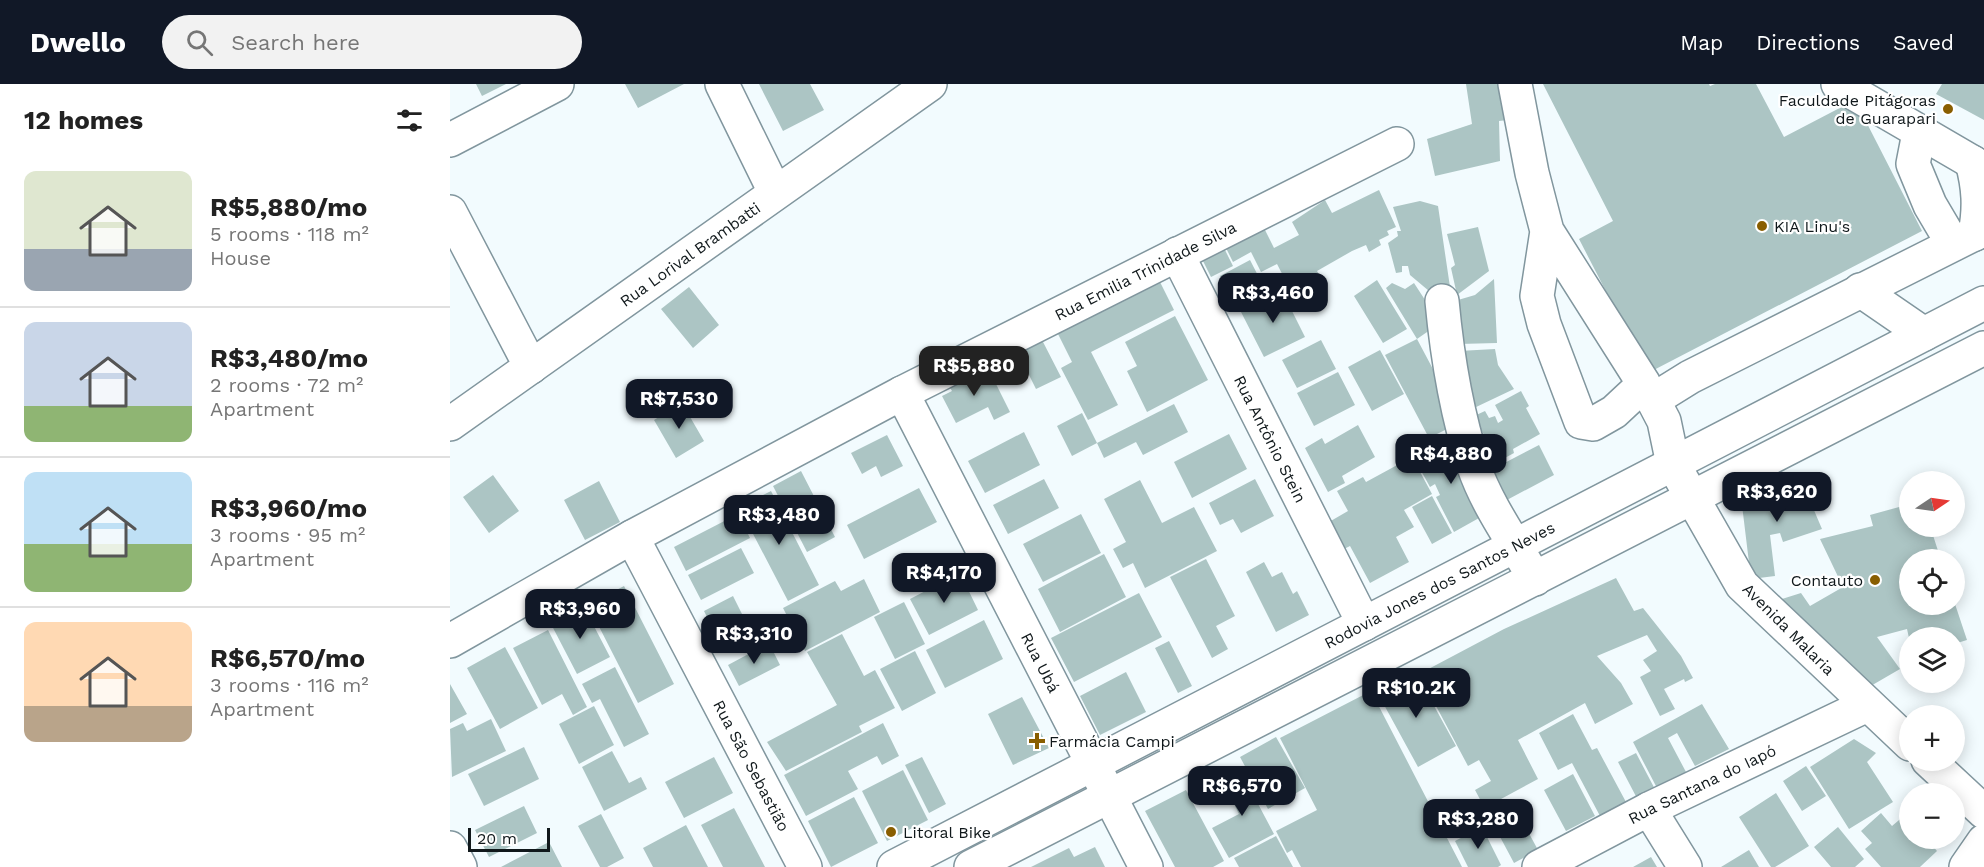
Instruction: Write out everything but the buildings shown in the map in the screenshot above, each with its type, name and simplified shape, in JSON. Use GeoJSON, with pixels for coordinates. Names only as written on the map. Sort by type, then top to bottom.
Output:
{"type":"FeatureCollection","features":[{"type":"Feature","properties":{"kind":"street"},"geometry":{"type":"LineString","coordinates":[[450,140],[557,84]]}},
{"type":"Feature","properties":{"kind":"street"},"geometry":{"type":"LineString","coordinates":[[722,84],[775,192]]}},
{"type":"Feature","properties":{"kind":"street","name":"Rua Lorival Brambatti"},"geometry":{"type":"LineString","coordinates":[[450,424],[930,84]]}},
{"type":"Feature","properties":{"kind":"street"},"geometry":{"type":"LineString","coordinates":[[1515,84],[1532,173],[1547,231],[1537,296],[1544,324],[1581,422],[1593,424],[1648,392],[1690,377],[1971,236],[1979,212],[1978,166],[1838,84]]}},
{"type":"Feature","properties":{"kind":"street"},"geometry":{"type":"LineString","coordinates":[[1919,133],[1913,164],[1930,205],[1971,236]]}},
{"type":"Feature","properties":{"kind":"street","name":"Rua Emilia Trinidade Silva"},"geometry":{"type":"LineString","coordinates":[[450,641],[632,537],[902,393],[1397,144]]}},
{"type":"Feature","properties":{"kind":"street"},"geometry":{"type":"LineString","coordinates":[[450,212],[531,367]]}},
{"type":"Feature","properties":{"kind":"street","name":"Avenida Malaria"},"geometry":{"type":"LineString","coordinates":[[1547,231],[1664,421],[1673,464],[1742,585],[1899,734]]}},
{"type":"Feature","properties":{"kind":"street","name":"Rua Antônio Stein"},"geometry":{"type":"LineString","coordinates":[[1177,255],[1364,624]]}},
{"type":"Feature","properties":{"kind":"street"},"geometry":{"type":"LineString","coordinates":[[1860,290],[1924,334]]}},
{"type":"Feature","properties":{"kind":"street"},"geometry":{"type":"LineString","coordinates":[[1442,301],[1447,351],[1474,467],[1500,524],[1535,579]]}},
{"type":"Feature","properties":{"kind":"street","name":"Rodovia Jones dos Santos Neves"},"geometry":{"type":"LineString","coordinates":[[894,867],[1984,303]]}},
{"type":"Feature","properties":{"kind":"street"},"geometry":{"type":"LineString","coordinates":[[971,867],[1984,348]]}},
{"type":"Feature","properties":{"kind":"street","name":"Rua Ubá"},"geometry":{"type":"LineString","coordinates":[[902,393],[1146,867]]}},
{"type":"Feature","properties":{"kind":"street","name":"Rua São Sebastião"},"geometry":{"type":"LineString","coordinates":[[632,537],[805,867]]}},
{"type":"Feature","properties":{"kind":"street","name":"Rua Santana do Iapó"},"geometry":{"type":"LineString","coordinates":[[1539,867],[1648,809],[1867,705]]}},
{"type":"Feature","properties":{"kind":"street"},"geometry":{"type":"LineString","coordinates":[[1940,771],[1984,812]]}},
{"type":"Feature","properties":{"kind":"street"},"geometry":{"type":"LineString","coordinates":[[1648,809],[1685,867]]}},
{"type":"Feature","properties":{"kind":"street"},"geometry":{"type":"LineString","coordinates":[[1966,867],[1984,841]]}},
{"type":"Feature","properties":{"kind":"street"},"geometry":{"type":"LineString","coordinates":[[450,848],[460,867]]}},
{"type":"Feature","properties":{"kind":"place","name":"Faculdade Pitágoras de Guarapari"},"geometry":{"type":"Point","coordinates":[1948,109]}},
{"type":"Feature","properties":{"kind":"place","name":"KIA Linu's"},"geometry":{"type":"Point","coordinates":[1762,226]}},
{"type":"Feature","properties":{"kind":"place","name":"Contauto"},"geometry":{"type":"Point","coordinates":[1875,580]}},
{"type":"Feature","properties":{"kind":"place","name":"Farmácia Campi"},"geometry":{"type":"Point","coordinates":[1037,741]}},
{"type":"Feature","properties":{"kind":"place","name":"Litoral Bike"},"geometry":{"type":"Point","coordinates":[891,832]}}]}
